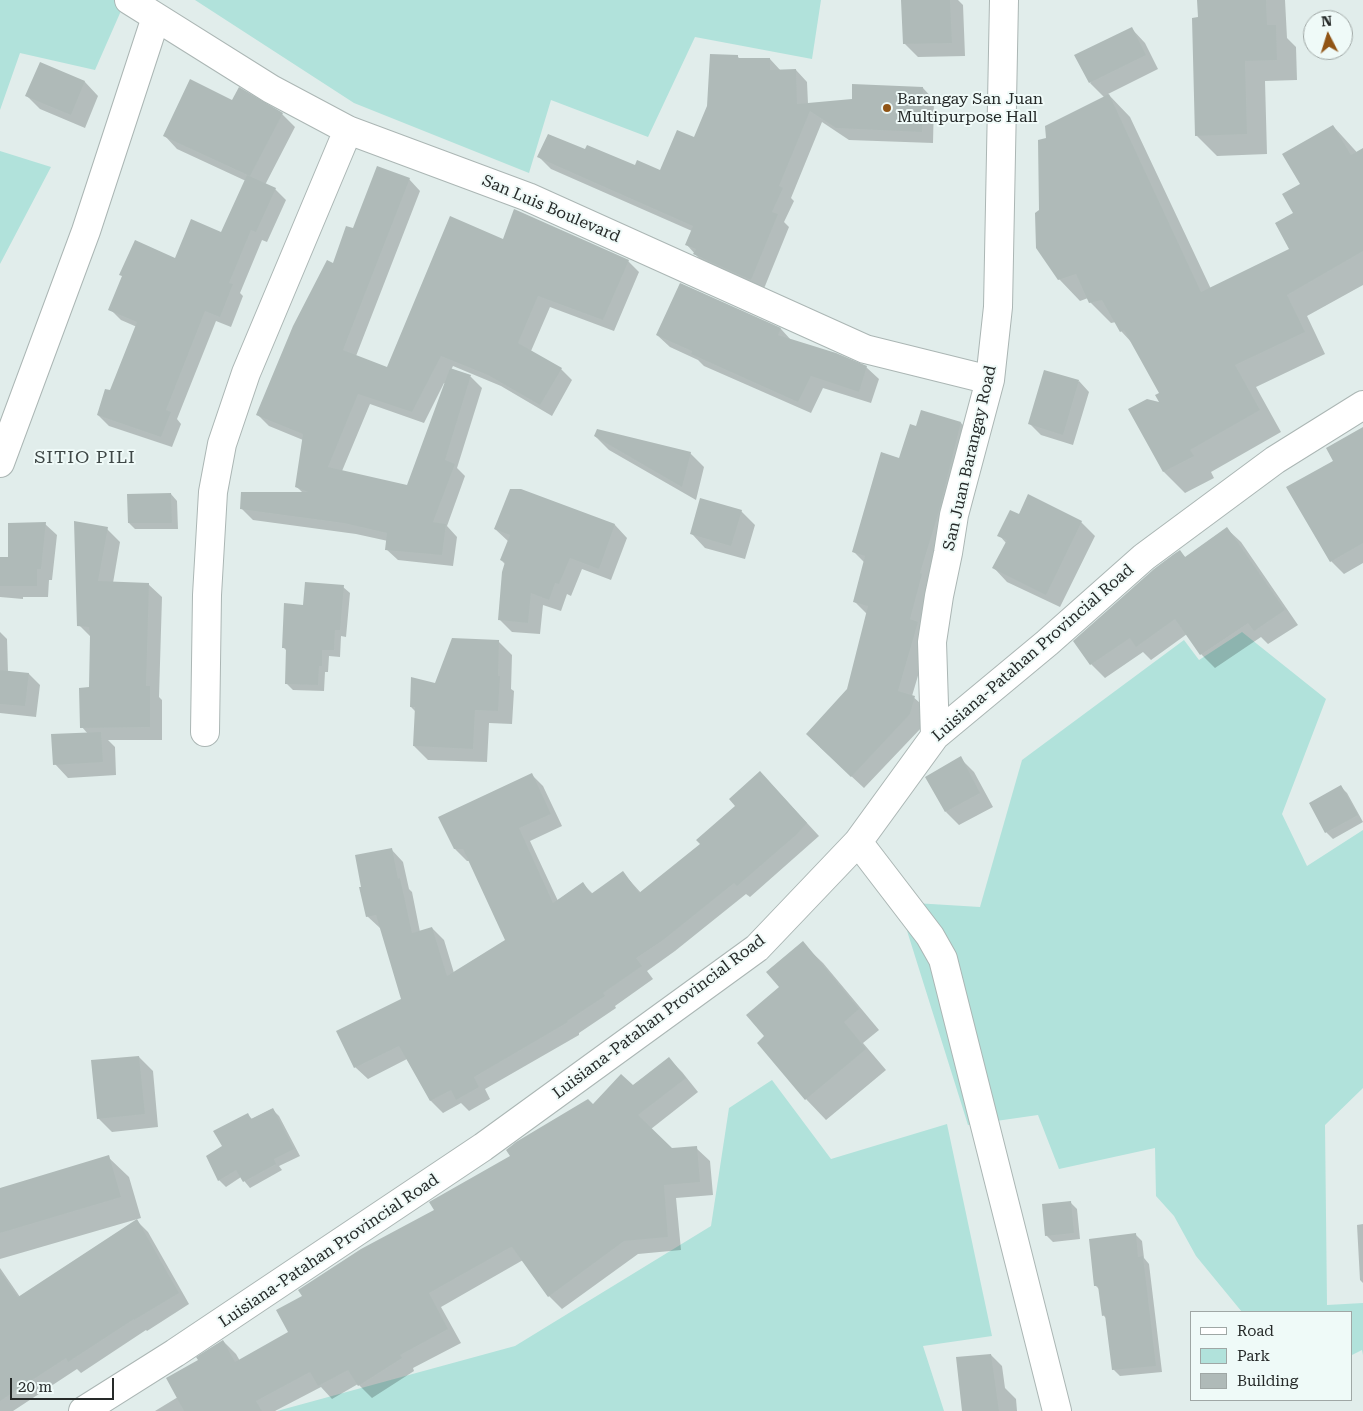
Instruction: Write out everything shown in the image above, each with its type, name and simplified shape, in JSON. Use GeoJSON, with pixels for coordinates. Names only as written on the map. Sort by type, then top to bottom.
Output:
{"type":"FeatureCollection","features":[{"type":"Feature","properties":{"kind":"street","name":"San Luis Boulevard"},"geometry":{"type":"LineString","coordinates":[[129,0],[271,89],[348,130],[528,197],[865,349],[990,380]]}},
{"type":"Feature","properties":{"kind":"street","name":"San Juan Barangay Road"},"geometry":{"type":"LineString","coordinates":[[935,736],[932,642],[954,515],[990,380],[998,306],[1004,0]]}},
{"type":"Feature","properties":{"kind":"street"},"geometry":{"type":"LineString","coordinates":[[0,463],[86,231],[156,17]]}},
{"type":"Feature","properties":{"kind":"street"},"geometry":{"type":"LineString","coordinates":[[205,732],[207,595],[213,492],[222,444],[246,374],[348,130]]}},
{"type":"Feature","properties":{"kind":"street","name":"Luisiana-Patahan Provincial Road"},"geometry":{"type":"LineString","coordinates":[[83,1411],[176,1353],[475,1153],[757,948],[858,842],[935,736],[1047,643],[1144,557],[1274,460],[1363,405]]}},
{"type":"Feature","properties":{"kind":"street"},"geometry":{"type":"LineString","coordinates":[[858,842],[930,936],[943,959],[1057,1411]]}},
{"type":"Feature","properties":{"kind":"green space"},"geometry":{"type":"Polygon","coordinates":[[[0,0],[118,0],[124,4],[95,70],[20,53],[0,110],[0,0]]]}},
{"type":"Feature","properties":{"kind":"green space"},"geometry":{"type":"Polygon","coordinates":[[[195,0],[821,0],[812,59],[695,37],[648,137],[551,100],[529,173],[354,103],[195,0]]]}},
{"type":"Feature","properties":{"kind":"green space"},"geometry":{"type":"Polygon","coordinates":[[[0,151],[51,167],[0,264],[0,151]]]}},
{"type":"Feature","properties":{"kind":"green space"},"geometry":{"type":"Polygon","coordinates":[[[1242,632],[1326,699],[1282,814],[1307,866],[1363,830],[1363,1088],[1325,1125],[1327,1305],[1363,1303],[1363,1355],[1362,1350],[1353,1354],[1353,1311],[1241,1311],[1196,1256],[1174,1216],[1156,1196],[1155,1148],[1059,1169],[1038,1115],[968,1125],[898,902],[980,907],[1022,760],[1184,640],[1199,660],[1242,632]]]}},
{"type":"Feature","properties":{"kind":"green space"},"geometry":{"type":"Polygon","coordinates":[[[772,1080],[831,1159],[947,1124],[992,1336],[923,1346],[944,1411],[277,1411],[515,1346],[711,1226],[729,1108],[772,1080]]]}},
{"type":"Feature","properties":{"kind":"building"},"geometry":{"type":"Polygon","coordinates":[[[901,0],[950,0],[952,43],[903,44],[901,0]]]}},
{"type":"Feature","properties":{"kind":"building"},"geometry":{"type":"Polygon","coordinates":[[[1197,0],[1266,0],[1267,25],[1276,25],[1277,60],[1245,61],[1247,134],[1195,136],[1192,18],[1198,17],[1197,0]]]}},
{"type":"Feature","properties":{"kind":"building"},"geometry":{"type":"Polygon","coordinates":[[[1132,27],[1146,55],[1089,83],[1074,55],[1132,27]]]}},
{"type":"Feature","properties":{"kind":"building"},"geometry":{"type":"Polygon","coordinates":[[[710,54],[738,55],[738,58],[770,58],[770,70],[796,69],[797,104],[852,99],[852,84],[923,87],[922,132],[836,128],[810,111],[779,186],[783,188],[772,212],[778,214],[751,280],[693,254],[696,249],[685,245],[693,226],[537,157],[548,134],[585,149],[587,145],[635,165],[637,160],[660,170],[677,130],[694,137],[707,106],[710,54]]]}},
{"type":"Feature","properties":{"kind":"building"},"geometry":{"type":"Polygon","coordinates":[[[40,62],[85,81],[71,115],[25,96],[40,62]]]}},
{"type":"Feature","properties":{"kind":"building"},"geometry":{"type":"Polygon","coordinates":[[[190,79],[232,100],[239,87],[283,113],[250,176],[163,136],[190,79]]]}},
{"type":"Feature","properties":{"kind":"building"},"geometry":{"type":"Polygon","coordinates":[[[1109,94],[1201,292],[1289,249],[1275,223],[1293,213],[1282,194],[1300,184],[1282,154],[1333,125],[1351,155],[1363,148],[1363,251],[1287,295],[1305,332],[1235,365],[1260,410],[1190,450],[1194,456],[1163,472],[1128,409],[1147,399],[1159,402],[1155,395],[1159,393],[1124,330],[1120,332],[1102,300],[1089,303],[1076,274],[1058,280],[1036,248],[1035,213],[1039,210],[1038,140],[1046,138],[1045,126],[1109,94]]]}},
{"type":"Feature","properties":{"kind":"building"},"geometry":{"type":"Polygon","coordinates":[[[377,166],[410,178],[343,350],[387,367],[450,216],[503,239],[514,209],[629,260],[603,320],[538,296],[518,343],[562,368],[540,405],[488,375],[441,356],[412,412],[358,394],[328,467],[407,485],[450,368],[471,375],[445,460],[455,464],[433,522],[446,524],[442,555],[385,550],[387,533],[344,523],[240,509],[241,492],[308,492],[295,487],[303,434],[256,415],[293,326],[327,260],[333,263],[346,226],[353,228],[377,166]]]}},
{"type":"Feature","properties":{"kind":"building"},"geometry":{"type":"Polygon","coordinates":[[[247,175],[276,188],[256,232],[251,230],[229,283],[233,284],[220,317],[205,311],[166,410],[171,412],[161,437],[97,415],[105,389],[110,390],[137,322],[108,310],[122,276],[119,275],[135,240],[175,258],[191,219],[221,232],[247,175]]]}},
{"type":"Feature","properties":{"kind":"building"},"geometry":{"type":"Polygon","coordinates":[[[680,283],[781,328],[778,335],[836,353],[867,366],[859,392],[811,376],[798,402],[691,354],[692,351],[656,335],[680,283]]]}},
{"type":"Feature","properties":{"kind":"building"},"geometry":{"type":"Polygon","coordinates":[[[1044,370],[1079,380],[1063,435],[1028,424],[1044,370]]]}},
{"type":"Feature","properties":{"kind":"building"},"geometry":{"type":"Polygon","coordinates":[[[921,410],[961,422],[939,511],[920,573],[922,574],[910,619],[918,622],[898,691],[915,696],[910,714],[851,777],[806,734],[847,689],[868,606],[853,602],[865,556],[852,552],[881,452],[899,458],[910,424],[916,426],[921,410]]]}},
{"type":"Feature","properties":{"kind":"building"},"geometry":{"type":"Polygon","coordinates":[[[1363,427],[1363,543],[1330,562],[1286,487],[1333,461],[1326,448],[1363,427]]]}},
{"type":"Feature","properties":{"kind":"building"},"geometry":{"type":"Polygon","coordinates":[[[597,429],[691,452],[682,487],[594,436],[597,429]]]}},
{"type":"Feature","properties":{"kind":"building"},"geometry":{"type":"Polygon","coordinates":[[[510,489],[521,489],[615,524],[599,569],[570,558],[559,584],[555,583],[549,600],[531,593],[528,623],[498,620],[502,572],[505,562],[500,560],[510,535],[494,529],[510,489]]]}},
{"type":"Feature","properties":{"kind":"building"},"geometry":{"type":"Polygon","coordinates":[[[171,493],[172,523],[128,523],[127,494],[171,493]]]}},
{"type":"Feature","properties":{"kind":"building"},"geometry":{"type":"Polygon","coordinates":[[[1028,494],[1082,521],[1046,595],[992,568],[1007,540],[997,536],[1010,510],[1019,514],[1028,494]]]}},
{"type":"Feature","properties":{"kind":"building"},"geometry":{"type":"Polygon","coordinates":[[[700,498],[742,510],[731,546],[690,534],[700,498]]]}},
{"type":"Feature","properties":{"kind":"building"},"geometry":{"type":"Polygon","coordinates":[[[74,521],[108,527],[98,581],[149,583],[146,686],[150,686],[150,727],[80,728],[79,688],[89,687],[90,636],[89,627],[77,626],[74,521]]]}},
{"type":"Feature","properties":{"kind":"building"},"geometry":{"type":"Polygon","coordinates":[[[46,522],[41,569],[37,569],[37,586],[0,586],[0,557],[8,557],[8,523],[46,522]]]}},
{"type":"Feature","properties":{"kind":"building"},"geometry":{"type":"Polygon","coordinates":[[[1227,527],[1285,610],[1254,631],[1248,623],[1200,655],[1175,619],[1136,647],[1130,638],[1090,665],[1073,641],[1154,569],[1174,554],[1180,550],[1185,557],[1227,527]]]}},
{"type":"Feature","properties":{"kind":"building"},"geometry":{"type":"Polygon","coordinates":[[[305,582],[344,585],[340,630],[335,630],[334,650],[322,650],[322,666],[319,666],[318,685],[285,684],[286,648],[282,648],[284,603],[303,605],[305,582]]]}},
{"type":"Feature","properties":{"kind":"building"},"geometry":{"type":"Polygon","coordinates":[[[452,638],[499,640],[498,676],[500,676],[498,711],[475,710],[473,749],[413,746],[415,707],[410,707],[411,677],[435,683],[452,638]]]}},
{"type":"Feature","properties":{"kind":"building"},"geometry":{"type":"Polygon","coordinates":[[[0,670],[29,673],[25,706],[0,704],[0,670]]]}},
{"type":"Feature","properties":{"kind":"building"},"geometry":{"type":"Polygon","coordinates":[[[101,732],[103,762],[53,765],[51,734],[101,732]]]}},
{"type":"Feature","properties":{"kind":"building"},"geometry":{"type":"Polygon","coordinates":[[[961,756],[980,793],[945,812],[925,777],[961,756]]]}},
{"type":"Feature","properties":{"kind":"building"},"geometry":{"type":"Polygon","coordinates":[[[760,771],[807,823],[796,835],[737,886],[734,883],[663,940],[636,958],[642,966],[603,993],[605,996],[568,1022],[474,1077],[479,1087],[456,1100],[451,1090],[430,1101],[399,1046],[354,1068],[336,1031],[401,999],[376,915],[366,917],[359,887],[361,887],[355,855],[392,848],[412,933],[432,927],[447,976],[505,940],[463,849],[454,849],[438,817],[532,773],[551,814],[519,828],[553,903],[583,882],[591,894],[623,871],[639,893],[700,844],[696,840],[735,806],[729,799],[760,771]]]}},
{"type":"Feature","properties":{"kind":"building"},"geometry":{"type":"Polygon","coordinates":[[[1341,785],[1358,815],[1325,833],[1309,803],[1341,785]]]}},
{"type":"Feature","properties":{"kind":"building"},"geometry":{"type":"Polygon","coordinates":[[[803,941],[859,1009],[844,1022],[866,1049],[805,1100],[757,1043],[764,1036],[746,1015],[779,987],[766,972],[803,941]]]}},
{"type":"Feature","properties":{"kind":"building"},"geometry":{"type":"Polygon","coordinates":[[[139,1056],[145,1114],[97,1119],[91,1060],[139,1056]]]}},
{"type":"Feature","properties":{"kind":"building"},"geometry":{"type":"Polygon","coordinates":[[[669,1057],[686,1078],[638,1115],[672,1148],[697,1146],[700,1182],[664,1185],[668,1237],[624,1241],[548,1297],[512,1247],[509,1248],[429,1293],[448,1329],[400,1355],[402,1358],[358,1386],[348,1370],[318,1386],[310,1372],[256,1401],[262,1411],[184,1411],[166,1378],[198,1360],[196,1357],[223,1340],[235,1362],[288,1332],[276,1310],[302,1296],[298,1290],[361,1249],[434,1210],[429,1202],[510,1156],[506,1150],[516,1142],[588,1099],[593,1104],[621,1074],[633,1085],[669,1057]]]}},
{"type":"Feature","properties":{"kind":"building"},"geometry":{"type":"Polygon","coordinates":[[[273,1108],[294,1149],[274,1159],[276,1164],[243,1182],[236,1170],[218,1181],[206,1156],[222,1146],[213,1131],[248,1113],[251,1119],[273,1108]]]}},
{"type":"Feature","properties":{"kind":"building"},"geometry":{"type":"Polygon","coordinates":[[[109,1155],[121,1197],[0,1233],[0,1188],[109,1155]]]}},
{"type":"Feature","properties":{"kind":"building"},"geometry":{"type":"Polygon","coordinates":[[[1071,1201],[1074,1233],[1045,1236],[1042,1204],[1071,1201]]]}},
{"type":"Feature","properties":{"kind":"building"},"geometry":{"type":"Polygon","coordinates":[[[137,1219],[179,1293],[134,1319],[68,1362],[66,1358],[0,1401],[0,1271],[18,1297],[137,1219]]]}},
{"type":"Feature","properties":{"kind":"building"},"geometry":{"type":"Polygon","coordinates":[[[1136,1233],[1138,1257],[1143,1256],[1156,1366],[1112,1370],[1105,1315],[1102,1316],[1098,1286],[1094,1286],[1089,1239],[1136,1233]]]}},
{"type":"Feature","properties":{"kind":"building"},"geometry":{"type":"Polygon","coordinates":[[[991,1354],[999,1411],[962,1411],[956,1357],[991,1354]]]}},
{"type":"Feature","properties":{"kind":"place","name":"Barangay San Juan Multipurpose Hall"},"geometry":{"type":"Point","coordinates":[887,108]}},
{"type":"Feature","properties":{"kind":"district","name":"SITIO PILI"},"geometry":{"type":"Point","coordinates":[85,458]}}]}
